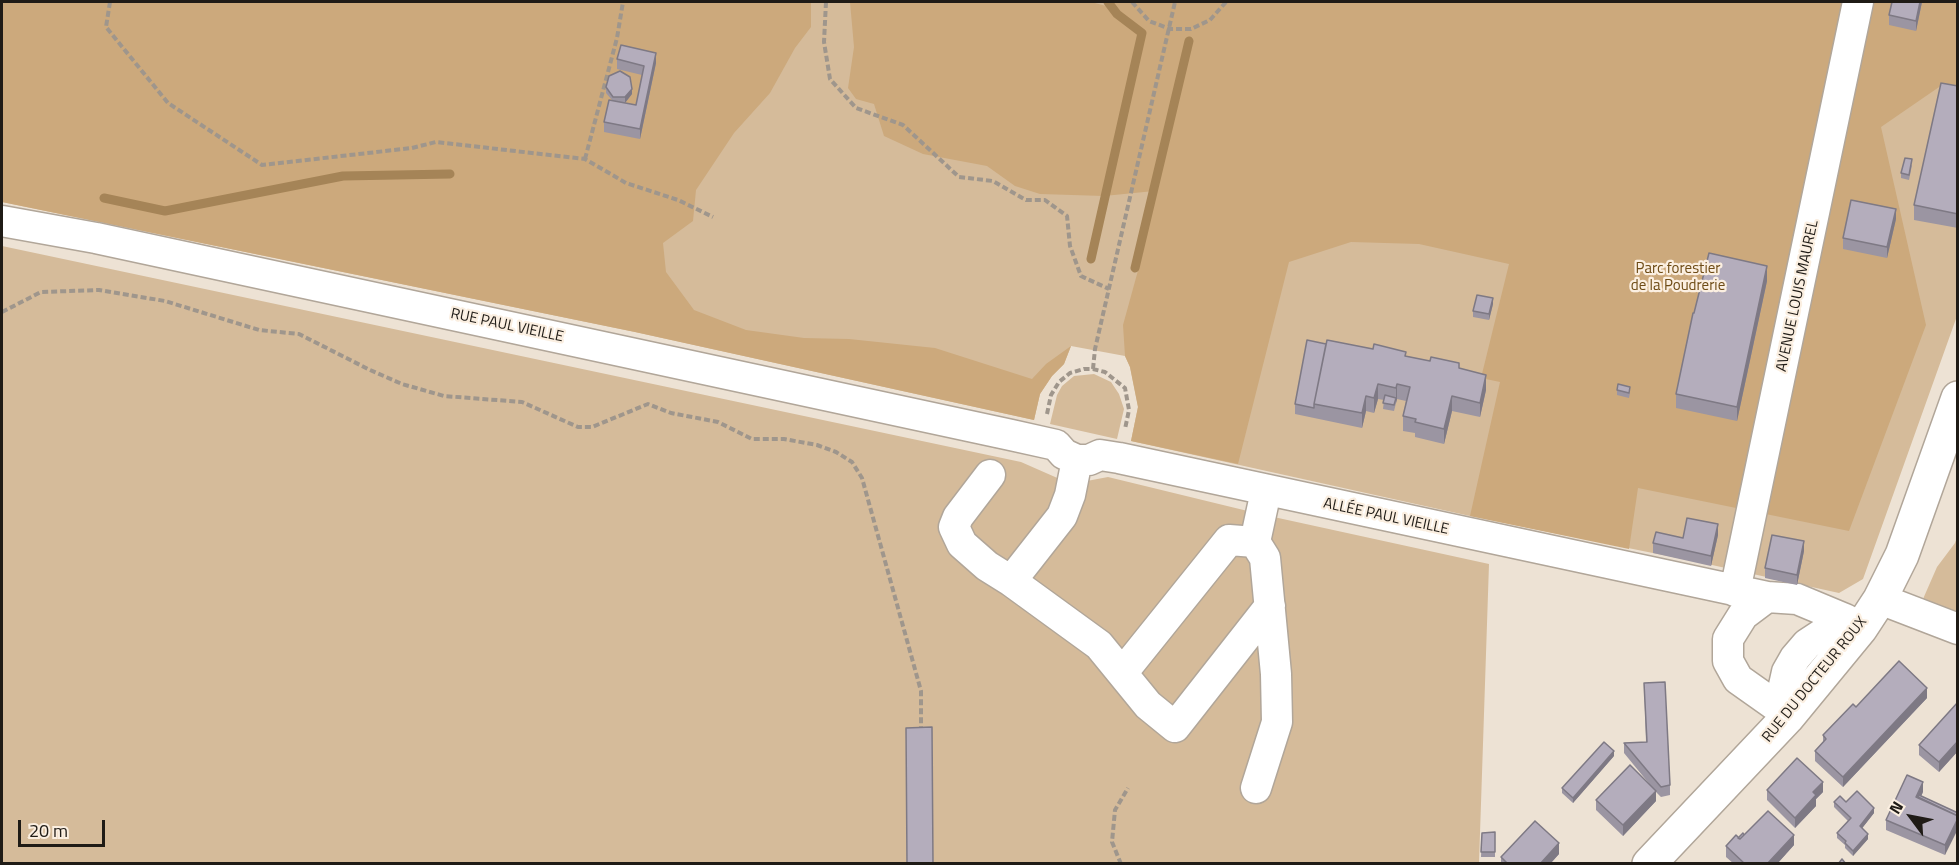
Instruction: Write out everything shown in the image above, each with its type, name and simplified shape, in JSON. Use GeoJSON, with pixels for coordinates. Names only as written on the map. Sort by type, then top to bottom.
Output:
{"type":"FeatureCollection","features":[{"type":"Feature","properties":{"kind":"main road","name":"RUE DU DOCTEUR ROUX"},"geometry":{"type":"LineString","coordinates":[[1649,864],[1783,713],[1853,624],[1880,598],[1902,555],[1958,398]]}},
{"type":"Feature","properties":{"kind":"street","name":"AVENUE LOUIS MAUREL"},"geometry":{"type":"LineString","coordinates":[[1735,591],[1858,2]]}},
{"type":"Feature","properties":{"kind":"street","name":"RUE PAUL VIEILLE"},"geometry":{"type":"LineString","coordinates":[[2,221],[108,240],[1040,441]]}},
{"type":"Feature","properties":{"kind":"street"},"geometry":{"type":"LineString","coordinates":[[1011,581],[1062,516],[1070,495],[1077,460],[1064,454],[1056,445],[1040,441]]}},
{"type":"Feature","properties":{"kind":"street","name":"ALLÉE PAUL VIEILLE"},"geometry":{"type":"LineString","coordinates":[[1077,460],[1089,460],[1100,455],[1119,458],[1735,591],[1767,597],[1797,599],[1853,624]]}},
{"type":"Feature","properties":{"kind":"street"},"geometry":{"type":"LineString","coordinates":[[990,475],[958,517],[954,527],[962,544],[987,566],[1099,645],[1148,705],[1175,727],[1270,606]]}},
{"type":"Feature","properties":{"kind":"street"},"geometry":{"type":"LineString","coordinates":[[1256,788],[1277,722],[1276,674],[1265,558],[1255,542],[1266,491]]}},
{"type":"Feature","properties":{"kind":"street"},"geometry":{"type":"LineString","coordinates":[[1123,672],[1229,540],[1255,542]]}},
{"type":"Feature","properties":{"kind":"street"},"geometry":{"type":"LineString","coordinates":[[1767,597],[1743,615],[1728,639],[1728,661],[1738,679],[1783,713]]}},
{"type":"Feature","properties":{"kind":"street"},"geometry":{"type":"LineString","coordinates":[[1880,598],[1958,629]]}},
{"type":"Feature","properties":{"kind":"path"},"geometry":{"type":"LineString","coordinates":[[110,2],[106,27],[168,104],[262,165],[412,148],[436,142],[585,159],[626,183],[678,200],[713,217]]}},
{"type":"Feature","properties":{"kind":"path"},"geometry":{"type":"LineString","coordinates":[[585,159],[617,38],[623,2]]}},
{"type":"Feature","properties":{"kind":"path"},"geometry":{"type":"LineString","coordinates":[[826,2],[824,42],[830,79],[856,108],[903,125],[959,177],[993,181],[1026,201],[1045,200],[1067,216],[1070,246],[1081,276],[1109,289]]}},
{"type":"Feature","properties":{"kind":"path"},"geometry":{"type":"LineString","coordinates":[[1132,2],[1149,21],[1170,29],[1191,28],[1210,20],[1226,2]]}},
{"type":"Feature","properties":{"kind":"path"},"geometry":{"type":"LineString","coordinates":[[1093,369],[1095,349],[1175,2]]}},
{"type":"Feature","properties":{"kind":"path"},"geometry":{"type":"LineString","coordinates":[[2,312],[41,292],[99,290],[165,301],[259,330],[299,334],[402,384],[444,396],[522,402],[578,427],[592,427],[648,404],[671,413],[718,422],[752,439],[784,439],[817,445],[836,452],[852,462],[862,478],[921,691],[921,734]]}},
{"type":"Feature","properties":{"kind":"path"},"geometry":{"type":"LineString","coordinates":[[1040,441],[1051,395],[1059,382],[1071,373],[1093,369],[1105,372],[1125,388],[1129,410],[1119,458]]}},
{"type":"Feature","properties":{"kind":"path"},"geometry":{"type":"LineString","coordinates":[[1121,864],[1112,842],[1115,810],[1128,788]]}},
{"type":"Feature","properties":{"kind":"green space","name":"Parc forestier de la Poudrerie"},"geometry":{"type":"Polygon","coordinates":[[[2,2],[1957,2],[1957,316],[1863,579],[1839,593],[1470,516],[1131,441],[1138,407],[1130,367],[1125,356],[1071,346],[1064,364],[1052,376],[1040,394],[1034,420],[635,332],[2,202],[2,2]]]}},
{"type":"Feature","properties":{"kind":"green space"},"geometry":{"type":"Polygon","coordinates":[[[2,2],[811,2],[811,27],[795,48],[770,93],[734,133],[696,190],[693,221],[663,243],[666,272],[694,310],[746,330],[804,338],[849,339],[935,348],[1032,379],[1046,364],[1071,346],[1064,364],[1052,376],[1040,394],[1034,420],[635,332],[2,202],[2,2]]]}},
{"type":"Feature","properties":{"kind":"green space"},"geometry":{"type":"Polygon","coordinates":[[[850,2],[1091,2],[1110,7],[1114,2],[1957,2],[1957,88],[1942,85],[1881,127],[1926,325],[1849,531],[1638,488],[1629,549],[1470,516],[1500,382],[1481,378],[1509,264],[1419,244],[1351,242],[1289,262],[1238,464],[1131,441],[1138,407],[1130,367],[1125,356],[1123,325],[1142,256],[1154,191],[1104,196],[1040,194],[1015,186],[987,166],[923,154],[884,136],[874,104],[856,99],[848,88],[854,47],[850,2]]]}},
{"type":"Feature","properties":{"kind":"green space"},"geometry":{"type":"Polygon","coordinates":[[[2,246],[1021,462],[1071,484],[1108,477],[1260,514],[1489,564],[1479,863],[2,864],[2,246]]]}},
{"type":"Feature","properties":{"kind":"green space"},"geometry":{"type":"Polygon","coordinates":[[[1094,374],[1111,382],[1119,394],[1124,409],[1117,439],[1050,424],[1057,395],[1062,386],[1074,376],[1094,374]]]}},
{"type":"Feature","properties":{"kind":"green space"},"geometry":{"type":"Polygon","coordinates":[[[1957,537],[1957,612],[1923,599],[1937,567],[1957,537]]]}},
{"type":"Feature","properties":{"kind":"building"},"geometry":{"type":"Polygon","coordinates":[[[1892,2],[1920,2],[1916,21],[1889,15],[1892,2]]]}},
{"type":"Feature","properties":{"kind":"building"},"geometry":{"type":"Polygon","coordinates":[[[621,45],[656,53],[640,129],[604,122],[609,100],[636,105],[644,66],[617,59],[621,45]]]}},
{"type":"Feature","properties":{"kind":"building"},"geometry":{"type":"Polygon","coordinates":[[[620,71],[630,77],[632,89],[625,97],[613,97],[606,87],[609,76],[620,71]]]}},
{"type":"Feature","properties":{"kind":"building"},"geometry":{"type":"Polygon","coordinates":[[[1941,83],[1958,86],[1958,214],[1914,205],[1941,83]]]}},
{"type":"Feature","properties":{"kind":"building"},"geometry":{"type":"Polygon","coordinates":[[[1905,158],[1912,159],[1909,175],[1901,173],[1905,158]]]}},
{"type":"Feature","properties":{"kind":"building"},"geometry":{"type":"Polygon","coordinates":[[[1851,200],[1896,209],[1887,247],[1843,238],[1851,200]]]}},
{"type":"Feature","properties":{"kind":"building"},"geometry":{"type":"Polygon","coordinates":[[[1709,253],[1767,266],[1737,407],[1676,394],[1693,313],[1709,253]]]}},
{"type":"Feature","properties":{"kind":"building"},"geometry":{"type":"Polygon","coordinates":[[[1477,295],[1493,298],[1489,314],[1473,311],[1477,295]]]}},
{"type":"Feature","properties":{"kind":"building"},"geometry":{"type":"Polygon","coordinates":[[[1307,340],[1326,344],[1314,408],[1295,404],[1307,340]]]}},
{"type":"Feature","properties":{"kind":"building"},"geometry":{"type":"Polygon","coordinates":[[[1327,340],[1373,349],[1374,344],[1406,352],[1405,356],[1430,361],[1431,357],[1459,363],[1459,368],[1486,375],[1480,403],[1452,396],[1444,429],[1415,422],[1416,419],[1403,416],[1410,387],[1397,384],[1396,388],[1378,384],[1374,398],[1366,396],[1362,413],[1314,404],[1327,340]]]}},
{"type":"Feature","properties":{"kind":"building"},"geometry":{"type":"Polygon","coordinates":[[[1618,384],[1630,387],[1629,393],[1617,390],[1618,384]]]}},
{"type":"Feature","properties":{"kind":"building"},"geometry":{"type":"Polygon","coordinates":[[[1385,395],[1396,398],[1394,405],[1383,403],[1385,395]]]}},
{"type":"Feature","properties":{"kind":"building"},"geometry":{"type":"Polygon","coordinates":[[[1687,518],[1718,524],[1711,556],[1653,543],[1656,532],[1683,538],[1687,518]]]}},
{"type":"Feature","properties":{"kind":"building"},"geometry":{"type":"Polygon","coordinates":[[[1772,535],[1804,541],[1797,575],[1765,568],[1772,535]]]}},
{"type":"Feature","properties":{"kind":"building"},"geometry":{"type":"Polygon","coordinates":[[[1899,661],[1927,688],[1843,777],[1815,751],[1826,739],[1823,735],[1853,704],[1856,707],[1899,661]]]}},
{"type":"Feature","properties":{"kind":"building"},"geometry":{"type":"Polygon","coordinates":[[[1665,682],[1670,785],[1661,787],[1624,743],[1647,742],[1644,683],[1665,682]]]}},
{"type":"Feature","properties":{"kind":"building"},"geometry":{"type":"Polygon","coordinates":[[[1958,702],[1958,741],[1939,762],[1919,745],[1958,702]]]}},
{"type":"Feature","properties":{"kind":"building"},"geometry":{"type":"Polygon","coordinates":[[[932,727],[933,864],[907,864],[906,728],[932,727]]]}},
{"type":"Feature","properties":{"kind":"building"},"geometry":{"type":"Polygon","coordinates":[[[1604,742],[1614,751],[1573,798],[1562,788],[1604,742]]]}},
{"type":"Feature","properties":{"kind":"building"},"geometry":{"type":"Polygon","coordinates":[[[1797,758],[1823,782],[1813,792],[1816,795],[1795,818],[1767,790],[1797,758]]]}},
{"type":"Feature","properties":{"kind":"building"},"geometry":{"type":"Polygon","coordinates":[[[1630,765],[1656,791],[1623,825],[1596,800],[1630,765]]]}},
{"type":"Feature","properties":{"kind":"building"},"geometry":{"type":"Polygon","coordinates":[[[1907,775],[1923,782],[1916,797],[1958,816],[1945,845],[1886,820],[1907,775]]]}},
{"type":"Feature","properties":{"kind":"building"},"geometry":{"type":"Polygon","coordinates":[[[1857,791],[1874,808],[1860,826],[1868,834],[1853,851],[1837,833],[1851,818],[1834,802],[1840,796],[1846,802],[1857,791]]]}},
{"type":"Feature","properties":{"kind":"building"},"geometry":{"type":"Polygon","coordinates":[[[1919,795],[1958,813],[1958,816],[1918,797],[1919,795]]]}},
{"type":"Feature","properties":{"kind":"building"},"geometry":{"type":"Polygon","coordinates":[[[1768,811],[1794,835],[1767,864],[1745,864],[1726,846],[1736,835],[1740,839],[1768,811]]]}},
{"type":"Feature","properties":{"kind":"building"},"geometry":{"type":"Polygon","coordinates":[[[1535,821],[1559,843],[1540,864],[1508,864],[1501,857],[1535,821]]]}},
{"type":"Feature","properties":{"kind":"building"},"geometry":{"type":"Polygon","coordinates":[[[1495,832],[1495,852],[1481,852],[1482,833],[1495,832]]]}},
{"type":"Feature","properties":{"kind":"waterway"},"geometry":{"type":"LineString","coordinates":[[1091,259],[1142,33],[1117,14],[1108,2]]}},
{"type":"Feature","properties":{"kind":"waterway"},"geometry":{"type":"LineString","coordinates":[[1135,268],[1189,41]]}},
{"type":"Feature","properties":{"kind":"waterway"},"geometry":{"type":"LineString","coordinates":[[104,198],[165,211],[343,176],[450,174]]}}]}
